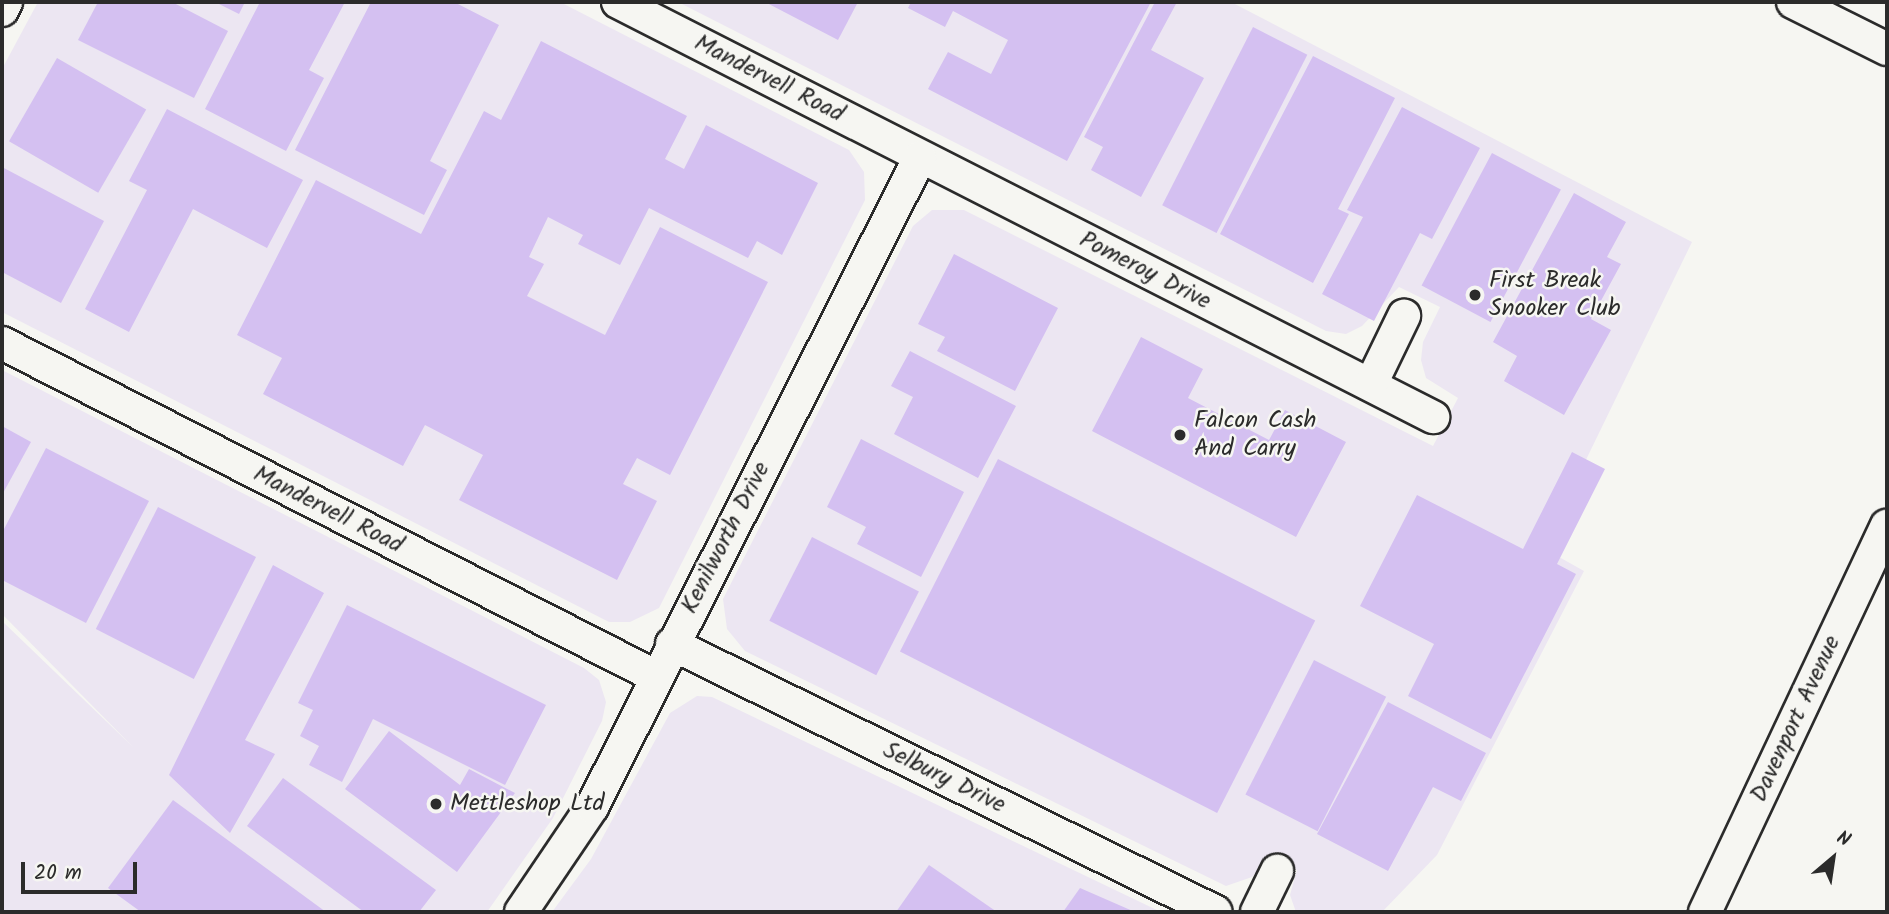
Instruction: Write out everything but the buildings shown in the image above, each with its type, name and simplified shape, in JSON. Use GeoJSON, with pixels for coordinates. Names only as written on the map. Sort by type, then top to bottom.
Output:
{"type":"FeatureCollection","features":[{"type":"Feature","properties":{"kind":"street"},"geometry":{"type":"LineString","coordinates":[[2,10],[6,2]]}},
{"type":"Feature","properties":{"kind":"street","name":"Mandervell Road"},"geometry":{"type":"LineString","coordinates":[[618,2],[920,157]]}},
{"type":"Feature","properties":{"kind":"street"},"geometry":{"type":"LineString","coordinates":[[1793,2],[1887,49]]}},
{"type":"Feature","properties":{"kind":"street","name":"Pomeroy Drive"},"geometry":{"type":"LineString","coordinates":[[920,157],[1433,417]]}},
{"type":"Feature","properties":{"kind":"street","name":"Kenilworth Drive"},"geometry":{"type":"LineString","coordinates":[[522,912],[592,807],[655,677],[920,157]]}},
{"type":"Feature","properties":{"kind":"street"},"geometry":{"type":"LineString","coordinates":[[1371,384],[1405,316]]}},
{"type":"Feature","properties":{"kind":"street","name":"Mandervell Road"},"geometry":{"type":"LineString","coordinates":[[2,343],[655,677]]}},
{"type":"Feature","properties":{"kind":"street","name":"Davenport Avenue"},"geometry":{"type":"LineString","coordinates":[[1704,912],[1887,526]]}},
{"type":"Feature","properties":{"kind":"street","name":"Selbury Drive"},"geometry":{"type":"LineString","coordinates":[[672,644],[1216,912]]}},
{"type":"Feature","properties":{"kind":"street"},"geometry":{"type":"LineString","coordinates":[[1257,912],[1277,871]]}},
{"type":"Feature","properties":{"kind":"shaded area"},"geometry":{"type":"Polygon","coordinates":[[[38,2],[560,2],[849,150],[864,172],[865,200],[659,608],[630,622],[609,622],[2,312],[2,69],[38,2]]]}},
{"type":"Feature","properties":{"kind":"shaded area"},"geometry":{"type":"Polygon","coordinates":[[[678,2],[1231,2],[1692,242],[1543,548],[1584,571],[1437,855],[1382,912],[1296,912],[1290,895],[1297,870],[1270,857],[1252,877],[1226,886],[745,651],[727,629],[723,599],[913,226],[932,210],[964,210],[1433,446],[1458,398],[1426,378],[1421,360],[1423,342],[1440,307],[1399,287],[1362,326],[1346,334],[1326,331],[678,2]]]}},
{"type":"Feature","properties":{"kind":"shaded area"},"geometry":{"type":"Polygon","coordinates":[[[2,370],[584,668],[599,680],[606,702],[602,721],[553,818],[487,912],[2,912],[2,621],[133,747],[2,614],[2,370]]]}},
{"type":"Feature","properties":{"kind":"shaded area"},"geometry":{"type":"Polygon","coordinates":[[[697,696],[712,697],[1161,912],[552,912],[591,859],[670,713],[697,696]]]}},
{"type":"Feature","properties":{"kind":"place","name":"First Break Snooker Club"},"geometry":{"type":"Point","coordinates":[1475,295]}},
{"type":"Feature","properties":{"kind":"place","name":"Falcon Cash And Carry"},"geometry":{"type":"Point","coordinates":[1180,435]}},
{"type":"Feature","properties":{"kind":"place","name":"Mettleshop Ltd"},"geometry":{"type":"Point","coordinates":[436,804]}}]}
